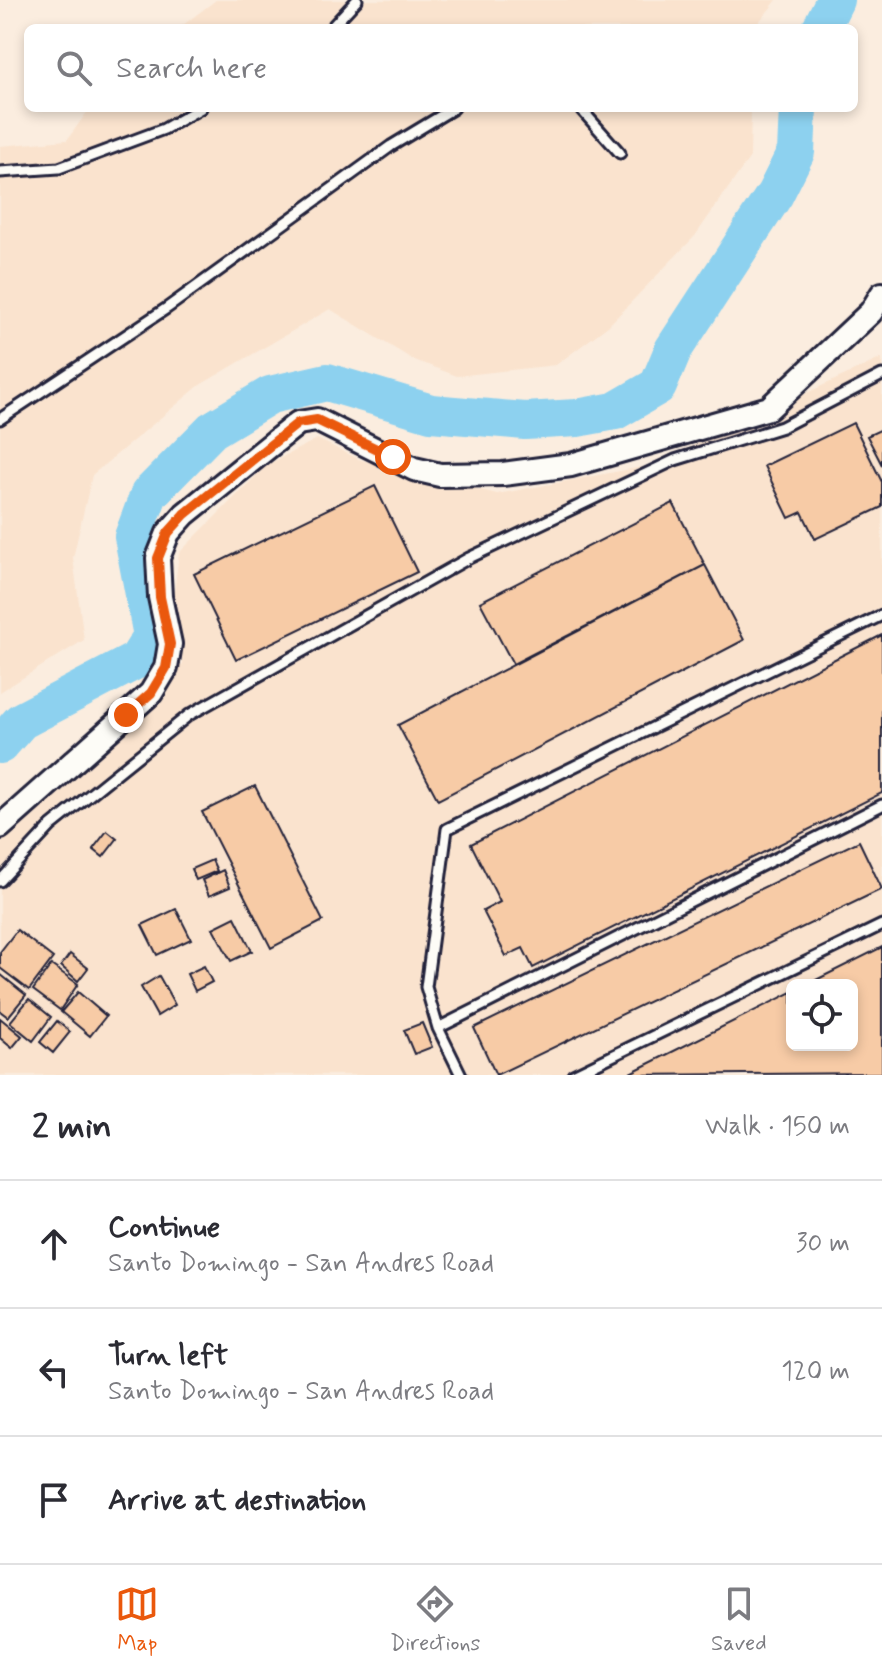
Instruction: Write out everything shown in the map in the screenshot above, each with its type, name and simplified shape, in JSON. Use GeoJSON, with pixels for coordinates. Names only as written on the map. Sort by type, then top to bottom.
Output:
{"type":"FeatureCollection","features":[{"type":"Feature","properties":{"kind":"street"},"geometry":{"type":"LineString","coordinates":[[0,827],[151,693],[166,668],[170,644],[160,597],[158,558],[168,533],[185,514],[298,423],[317,420],[414,469],[440,475],[503,474],[571,465],[769,408],[871,312],[882,294]]}},
{"type":"Feature","properties":{"kind":"lane"},"geometry":{"type":"LineString","coordinates":[[335,24],[357,0]]}},
{"type":"Feature","properties":{"kind":"lane"},"geometry":{"type":"LineString","coordinates":[[0,172],[59,168],[164,129],[194,112]]}},
{"type":"Feature","properties":{"kind":"lane"},"geometry":{"type":"LineString","coordinates":[[0,419],[167,308],[391,146],[447,112]]}},
{"type":"Feature","properties":{"kind":"lane"},"geometry":{"type":"LineString","coordinates":[[584,112],[620,153]]}},
{"type":"Feature","properties":{"kind":"lane"},"geometry":{"type":"LineString","coordinates":[[0,881],[51,826],[189,715],[494,545],[675,460],[782,427],[882,375]]}},
{"type":"Feature","properties":{"kind":"lane"},"geometry":{"type":"LineString","coordinates":[[461,1075],[438,1028],[426,987],[447,829],[882,615]]}},
{"type":"Feature","properties":{"kind":"lane"},"geometry":{"type":"LineString","coordinates":[[438,1028],[882,805]]}},
{"type":"Feature","properties":{"kind":"lane"},"geometry":{"type":"LineString","coordinates":[[573,1075],[882,925]]}},
{"type":"Feature","properties":{"kind":"shaded area"},"geometry":{"type":"Polygon","coordinates":[[[216,0],[777,0],[757,24],[184,24],[216,0]]]}},
{"type":"Feature","properties":{"kind":"shaded area"},"geometry":{"type":"Polygon","coordinates":[[[87,112],[751,112],[750,157],[695,236],[608,326],[556,365],[457,376],[412,359],[330,309],[200,385],[92,475],[73,558],[84,640],[0,692],[0,146],[67,140],[87,112]]]}},
{"type":"Feature","properties":{"kind":"shaded area"},"geometry":{"type":"Polygon","coordinates":[[[882,358],[882,1075],[0,1075],[0,845],[18,822],[183,664],[173,603],[179,553],[267,465],[317,439],[361,460],[497,494],[652,465],[882,358]]]}},
{"type":"Feature","properties":{"kind":"building"},"geometry":{"type":"Polygon","coordinates":[[[853,423],[882,482],[882,507],[815,539],[802,512],[789,518],[764,466],[853,423]]]}},
{"type":"Feature","properties":{"kind":"building"},"geometry":{"type":"Polygon","coordinates":[[[882,429],[882,465],[867,436],[882,429]]]}},
{"type":"Feature","properties":{"kind":"building"},"geometry":{"type":"Polygon","coordinates":[[[375,486],[417,572],[236,660],[194,574],[375,486]]]}},
{"type":"Feature","properties":{"kind":"building"},"geometry":{"type":"Polygon","coordinates":[[[673,503],[705,565],[513,664],[480,602],[673,503]]]}},
{"type":"Feature","properties":{"kind":"building"},"geometry":{"type":"Polygon","coordinates":[[[705,565],[744,640],[438,800],[398,725],[705,565]]]}},
{"type":"Feature","properties":{"kind":"building"},"geometry":{"type":"Polygon","coordinates":[[[882,635],[882,793],[533,968],[523,948],[506,956],[483,911],[500,902],[471,844],[882,635]]]}},
{"type":"Feature","properties":{"kind":"building"},"geometry":{"type":"Polygon","coordinates":[[[255,786],[323,921],[271,948],[202,812],[255,786]]]}},
{"type":"Feature","properties":{"kind":"building"},"geometry":{"type":"Polygon","coordinates":[[[107,831],[117,839],[103,857],[93,849],[107,831]]]}},
{"type":"Feature","properties":{"kind":"building"},"geometry":{"type":"Polygon","coordinates":[[[859,841],[882,889],[496,1075],[474,1028],[859,841]]]}},
{"type":"Feature","properties":{"kind":"building"},"geometry":{"type":"Polygon","coordinates":[[[212,860],[217,871],[196,880],[191,869],[212,860]]]}},
{"type":"Feature","properties":{"kind":"building"},"geometry":{"type":"Polygon","coordinates":[[[223,870],[230,887],[209,896],[202,880],[223,870]]]}},
{"type":"Feature","properties":{"kind":"building"},"geometry":{"type":"Polygon","coordinates":[[[176,909],[191,939],[157,955],[142,925],[176,909]]]}},
{"type":"Feature","properties":{"kind":"building"},"geometry":{"type":"Polygon","coordinates":[[[235,917],[252,951],[231,961],[213,928],[235,917]]]}},
{"type":"Feature","properties":{"kind":"building"},"geometry":{"type":"Polygon","coordinates":[[[17,930],[53,958],[29,990],[0,968],[0,952],[17,930]]]}},
{"type":"Feature","properties":{"kind":"building"},"geometry":{"type":"Polygon","coordinates":[[[882,947],[882,1073],[626,1075],[786,995],[786,1051],[858,1051],[858,979],[818,979],[882,947]]]}},
{"type":"Feature","properties":{"kind":"building"},"geometry":{"type":"Polygon","coordinates":[[[70,954],[88,968],[78,981],[61,966],[70,954]]]}},
{"type":"Feature","properties":{"kind":"building"},"geometry":{"type":"Polygon","coordinates":[[[51,965],[78,984],[60,1010],[33,990],[51,965]]]}},
{"type":"Feature","properties":{"kind":"building"},"geometry":{"type":"Polygon","coordinates":[[[204,966],[212,982],[195,991],[187,974],[204,966]]]}},
{"type":"Feature","properties":{"kind":"building"},"geometry":{"type":"Polygon","coordinates":[[[0,974],[26,995],[8,1017],[0,1011],[0,974]]]}},
{"type":"Feature","properties":{"kind":"building"},"geometry":{"type":"Polygon","coordinates":[[[159,976],[175,1005],[157,1016],[141,987],[159,976]]]}},
{"type":"Feature","properties":{"kind":"building"},"geometry":{"type":"Polygon","coordinates":[[[78,992],[106,1016],[90,1036],[61,1012],[78,992]]]}},
{"type":"Feature","properties":{"kind":"building"},"geometry":{"type":"Polygon","coordinates":[[[29,999],[51,1017],[33,1041],[10,1022],[29,999]]]}},
{"type":"Feature","properties":{"kind":"building"},"geometry":{"type":"Polygon","coordinates":[[[0,1018],[22,1036],[12,1048],[0,1038],[0,1018]]]}},
{"type":"Feature","properties":{"kind":"building"},"geometry":{"type":"Polygon","coordinates":[[[57,1021],[70,1032],[53,1053],[40,1042],[57,1021]]]}},
{"type":"Feature","properties":{"kind":"building"},"geometry":{"type":"Polygon","coordinates":[[[422,1023],[432,1047],[414,1054],[404,1030],[422,1023]]]}},
{"type":"Feature","properties":{"kind":"waterway"},"geometry":{"type":"LineString","coordinates":[[823,24],[835,0]]}},
{"type":"Feature","properties":{"kind":"waterway"},"geometry":{"type":"LineString","coordinates":[[0,745],[21,721],[137,660],[152,636],[133,537],[149,494],[212,430],[270,395],[327,382],[431,413],[525,421],[577,418],[615,411],[658,386],[673,350],[775,194],[796,152],[798,112]]}},
{"type":"Feature","properties":{"kind":"route"},"geometry":{"type":"LineString","coordinates":[[126,715],[151,693],[166,668],[170,644],[160,597],[158,558],[168,533],[185,514],[298,423],[317,420],[393,457]]}}]}
